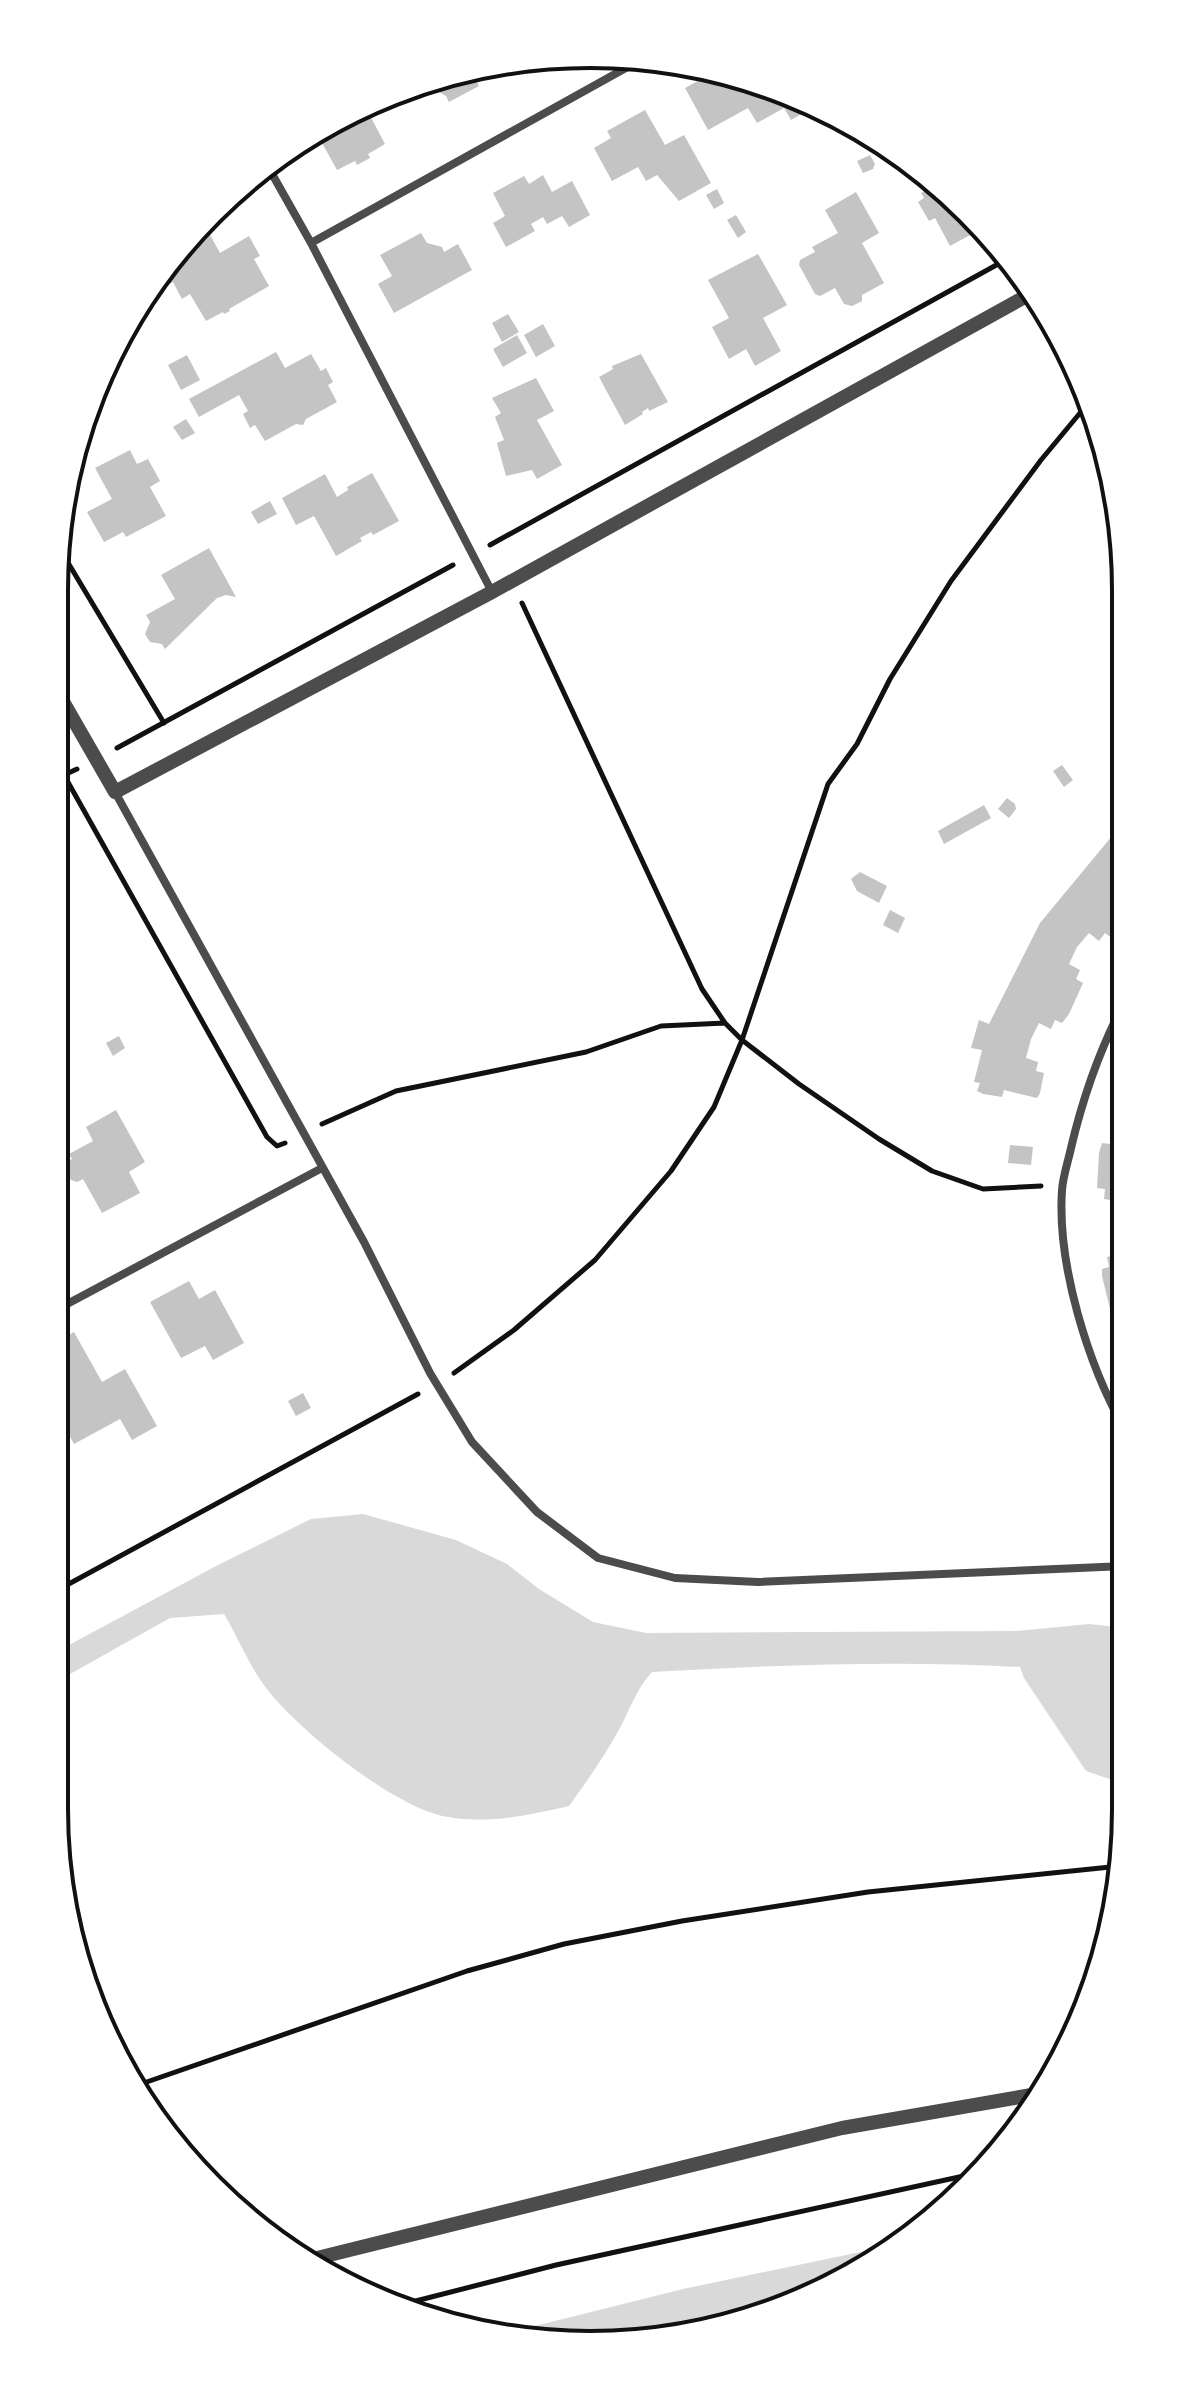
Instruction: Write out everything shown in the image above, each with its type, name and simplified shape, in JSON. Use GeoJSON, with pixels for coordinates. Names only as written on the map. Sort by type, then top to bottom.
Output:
{"type":"FeatureCollection","features":[{"type":"Feature","properties":{"kind":"street"},"geometry":{"type":"LineString","coordinates":[[311,243],[624,69]]}},
{"type":"Feature","properties":{"kind":"street"},"geometry":{"type":"LineString","coordinates":[[273,175],[492,592]]}},
{"type":"Feature","properties":{"kind":"street"},"geometry":{"type":"LineString","coordinates":[[115,792],[492,592],[1023,298]]}},
{"type":"Feature","properties":{"kind":"street"},"geometry":{"type":"LineString","coordinates":[[68,710],[364,1242],[436,1383],[472,1442],[537,1512],[598,1558],[675,1578],[758,1582],[1112,1567]]}},
{"type":"Feature","properties":{"kind":"street"},"geometry":{"type":"LineString","coordinates":[[1112,1026],[1093,1071],[1062,1185],[1065,1252],[1081,1324],[1112,1407]]}},
{"type":"Feature","properties":{"kind":"street"},"geometry":{"type":"LineString","coordinates":[[68,1304],[322,1168]]}},
{"type":"Feature","properties":{"kind":"street"},"geometry":{"type":"LineString","coordinates":[[322,2257],[842,2128],[1026,2096]]}},
{"type":"Feature","properties":{"kind":"path"},"geometry":{"type":"LineString","coordinates":[[68,773],[473,555],[998,264]]}},
{"type":"Feature","properties":{"kind":"path"},"geometry":{"type":"LineString","coordinates":[[68,1584],[436,1383],[514,1330],[595,1260],[671,1171],[714,1107],[742,1040],[828,784],[857,744],[890,679],[951,581],[1080,413]]}},
{"type":"Feature","properties":{"kind":"path"},"geometry":{"type":"LineString","coordinates":[[69,564],[164,723]]}},
{"type":"Feature","properties":{"kind":"path"},"geometry":{"type":"LineString","coordinates":[[511,581],[702,989],[725,1023],[742,1040],[856,1124],[932,1171],[983,1189],[1062,1185]]}},
{"type":"Feature","properties":{"kind":"path"},"geometry":{"type":"LineString","coordinates":[[68,782],[267,1137],[277,1146],[305,1136],[330,1120],[396,1091],[586,1052],[661,1026],[725,1023]]}},
{"type":"Feature","properties":{"kind":"path"},"geometry":{"type":"LineString","coordinates":[[146,2082],[467,1971],[564,1944],[682,1921],[868,1892],[1109,1867]]}},
{"type":"Feature","properties":{"kind":"path"},"geometry":{"type":"LineString","coordinates":[[416,2301],[556,2265],[960,2177]]}},
{"type":"Feature","properties":{"kind":"shaded area"},"geometry":{"type":"Polygon","coordinates":[[[363,1514],[456,1540],[507,1564],[539,1589],[593,1622],[646,1633],[1017,1631],[1089,1624],[1112,1627],[1112,1780],[1086,1771],[1024,1678],[1020,1667],[836,1664],[652,1672],[638,1691],[603,1757],[569,1806],[494,1819],[463,1819],[427,1811],[403,1800],[352,1767],[305,1729],[263,1684],[224,1614],[170,1618],[68,1675],[68,1645],[311,1519],[363,1514]]]}},
{"type":"Feature","properties":{"kind":"shaded area"},"geometry":{"type":"Polygon","coordinates":[[[868,2250],[790,2291],[692,2321],[624,2330],[529,2328],[683,2289],[868,2250]]]}},
{"type":"Feature","properties":{"kind":"building"},"geometry":{"type":"Polygon","coordinates":[[[700,80],[758,96],[802,114],[791,120],[784,108],[757,123],[748,108],[708,130],[685,88],[700,80]]]}},
{"type":"Feature","properties":{"kind":"building"},"geometry":{"type":"Polygon","coordinates":[[[476,81],[479,86],[449,102],[438,91],[476,81]]]}},
{"type":"Feature","properties":{"kind":"building"},"geometry":{"type":"Polygon","coordinates":[[[645,110],[665,145],[684,135],[711,183],[679,201],[657,175],[646,181],[638,167],[612,181],[594,148],[611,138],[607,131],[645,110]]]}},
{"type":"Feature","properties":{"kind":"building"},"geometry":{"type":"Polygon","coordinates":[[[371,117],[385,144],[368,154],[370,158],[337,170],[322,143],[371,117]]]}},
{"type":"Feature","properties":{"kind":"building"},"geometry":{"type":"Polygon","coordinates":[[[870,155],[875,164],[873,169],[863,173],[857,161],[870,155]]]}},
{"type":"Feature","properties":{"kind":"building"},"geometry":{"type":"Polygon","coordinates":[[[543,175],[552,192],[572,181],[590,215],[569,227],[562,216],[547,224],[543,217],[531,224],[535,231],[506,247],[493,223],[505,216],[493,193],[524,176],[529,184],[543,175]]]}},
{"type":"Feature","properties":{"kind":"building"},"geometry":{"type":"Polygon","coordinates":[[[717,189],[724,203],[714,209],[706,195],[717,189]]]}},
{"type":"Feature","properties":{"kind":"building"},"geometry":{"type":"Polygon","coordinates":[[[925,191],[971,234],[950,246],[935,218],[929,221],[918,202],[924,198],[921,193],[925,191]]]}},
{"type":"Feature","properties":{"kind":"building"},"geometry":{"type":"Polygon","coordinates":[[[856,192],[879,233],[862,243],[884,283],[862,295],[862,301],[852,306],[844,304],[835,288],[820,296],[815,294],[799,265],[800,260],[815,252],[812,247],[838,233],[825,210],[856,192]]]}},
{"type":"Feature","properties":{"kind":"building"},"geometry":{"type":"Polygon","coordinates":[[[736,215],[746,232],[738,238],[727,220],[736,215]]]}},
{"type":"Feature","properties":{"kind":"building"},"geometry":{"type":"Polygon","coordinates":[[[421,233],[427,243],[442,247],[444,252],[458,244],[472,270],[394,313],[378,284],[392,276],[380,255],[421,233]]]}},
{"type":"Feature","properties":{"kind":"building"},"geometry":{"type":"Polygon","coordinates":[[[209,234],[220,253],[249,236],[260,256],[254,259],[269,286],[230,311],[206,321],[190,294],[182,299],[173,282],[166,286],[209,234]]]}},
{"type":"Feature","properties":{"kind":"building"},"geometry":{"type":"Polygon","coordinates":[[[758,254],[787,305],[763,318],[781,351],[755,366],[746,349],[729,359],[712,327],[729,318],[708,280],[758,254]]]}},
{"type":"Feature","properties":{"kind":"building"},"geometry":{"type":"Polygon","coordinates":[[[508,314],[519,332],[502,342],[492,323],[508,314]]]}},
{"type":"Feature","properties":{"kind":"building"},"geometry":{"type":"Polygon","coordinates":[[[543,324],[555,346],[536,357],[524,335],[543,324]]]}},
{"type":"Feature","properties":{"kind":"building"},"geometry":{"type":"Polygon","coordinates":[[[517,335],[527,353],[503,367],[493,349],[517,335]]]}},
{"type":"Feature","properties":{"kind":"building"},"geometry":{"type":"Polygon","coordinates":[[[276,352],[285,368],[311,354],[321,371],[326,368],[333,382],[328,385],[337,402],[306,419],[303,425],[296,424],[265,441],[255,425],[250,428],[243,414],[248,411],[239,395],[199,417],[189,399],[276,352]]]}},
{"type":"Feature","properties":{"kind":"building"},"geometry":{"type":"Polygon","coordinates":[[[641,354],[668,402],[649,411],[648,408],[625,425],[599,377],[613,369],[612,366],[641,354]]]}},
{"type":"Feature","properties":{"kind":"building"},"geometry":{"type":"Polygon","coordinates":[[[187,355],[200,380],[181,390],[168,365],[187,355]]]}},
{"type":"Feature","properties":{"kind":"building"},"geometry":{"type":"Polygon","coordinates":[[[536,378],[554,411],[537,420],[562,465],[537,479],[532,470],[506,476],[497,443],[504,440],[495,417],[501,413],[492,398],[536,378]]]}},
{"type":"Feature","properties":{"kind":"building"},"geometry":{"type":"Polygon","coordinates":[[[186,419],[195,433],[182,440],[173,427],[186,419]]]}},
{"type":"Feature","properties":{"kind":"building"},"geometry":{"type":"Polygon","coordinates":[[[130,450],[137,464],[148,459],[160,481],[150,487],[166,516],[126,537],[123,532],[104,542],[87,512],[112,499],[95,468],[130,450]]]}},
{"type":"Feature","properties":{"kind":"building"},"geometry":{"type":"Polygon","coordinates":[[[372,473],[399,521],[373,535],[371,532],[360,538],[362,541],[336,556],[314,516],[296,525],[282,498],[325,474],[337,497],[348,490],[347,487],[372,473]]]}},
{"type":"Feature","properties":{"kind":"building"},"geometry":{"type":"Polygon","coordinates":[[[270,501],[277,514],[258,524],[251,512],[270,501]]]}},
{"type":"Feature","properties":{"kind":"building"},"geometry":{"type":"Polygon","coordinates":[[[209,548],[236,597],[226,595],[217,598],[165,649],[162,644],[150,642],[145,634],[150,622],[146,615],[175,599],[161,575],[209,548]]]}},
{"type":"Feature","properties":{"kind":"building"},"geometry":{"type":"Polygon","coordinates":[[[1062,765],[1073,780],[1064,787],[1053,771],[1062,765]]]}},
{"type":"Feature","properties":{"kind":"building"},"geometry":{"type":"Polygon","coordinates":[[[1007,798],[1016,809],[1009,818],[998,809],[1007,798]]]}},
{"type":"Feature","properties":{"kind":"building"},"geometry":{"type":"Polygon","coordinates":[[[984,805],[991,818],[944,844],[938,831],[984,805]]]}},
{"type":"Feature","properties":{"kind":"building"},"geometry":{"type":"Polygon","coordinates":[[[1112,836],[1112,938],[1105,933],[1099,941],[1089,933],[1077,947],[1069,964],[1080,970],[1076,979],[1083,983],[1069,1014],[1062,1023],[1055,1020],[1051,1029],[1039,1023],[1031,1039],[1026,1058],[1038,1062],[1036,1071],[1044,1073],[1040,1093],[1037,1098],[1004,1090],[1002,1097],[983,1094],[977,1091],[980,1083],[974,1082],[982,1050],[971,1048],[979,1020],[989,1024],[1040,923],[1112,836]]]}},
{"type":"Feature","properties":{"kind":"building"},"geometry":{"type":"Polygon","coordinates":[[[860,872],[887,886],[879,903],[857,891],[851,879],[860,872]]]}},
{"type":"Feature","properties":{"kind":"building"},"geometry":{"type":"Polygon","coordinates":[[[890,910],[905,918],[898,933],[883,925],[890,910]]]}},
{"type":"Feature","properties":{"kind":"building"},"geometry":{"type":"Polygon","coordinates":[[[119,1036],[125,1048],[113,1056],[106,1043],[119,1036]]]}},
{"type":"Feature","properties":{"kind":"building"},"geometry":{"type":"Polygon","coordinates":[[[116,1110],[145,1162],[129,1172],[140,1193],[102,1213],[83,1179],[77,1182],[68,1175],[68,1161],[72,1159],[69,1154],[93,1141],[86,1127],[116,1110]]]}},
{"type":"Feature","properties":{"kind":"building"},"geometry":{"type":"Polygon","coordinates":[[[1112,1134],[1112,1200],[1104,1199],[1105,1189],[1097,1188],[1099,1153],[1102,1143],[1110,1144],[1112,1134]]]}},
{"type":"Feature","properties":{"kind":"building"},"geometry":{"type":"Polygon","coordinates":[[[1010,1145],[1033,1147],[1031,1165],[1008,1163],[1010,1145]]]}},
{"type":"Feature","properties":{"kind":"building"},"geometry":{"type":"Polygon","coordinates":[[[1112,1256],[1112,1313],[1102,1276],[1102,1269],[1109,1267],[1107,1257],[1112,1256]]]}},
{"type":"Feature","properties":{"kind":"building"},"geometry":{"type":"Polygon","coordinates":[[[189,1281],[199,1299],[215,1290],[244,1343],[213,1360],[205,1346],[181,1358],[150,1302],[189,1281]]]}},
{"type":"Feature","properties":{"kind":"building"},"geometry":{"type":"Polygon","coordinates":[[[74,1332],[102,1382],[125,1369],[157,1426],[132,1440],[120,1419],[74,1444],[68,1433],[68,1335],[74,1332]]]}},
{"type":"Feature","properties":{"kind":"building"},"geometry":{"type":"Polygon","coordinates":[[[303,1393],[311,1408],[296,1416],[288,1401],[303,1393]]]}}]}
